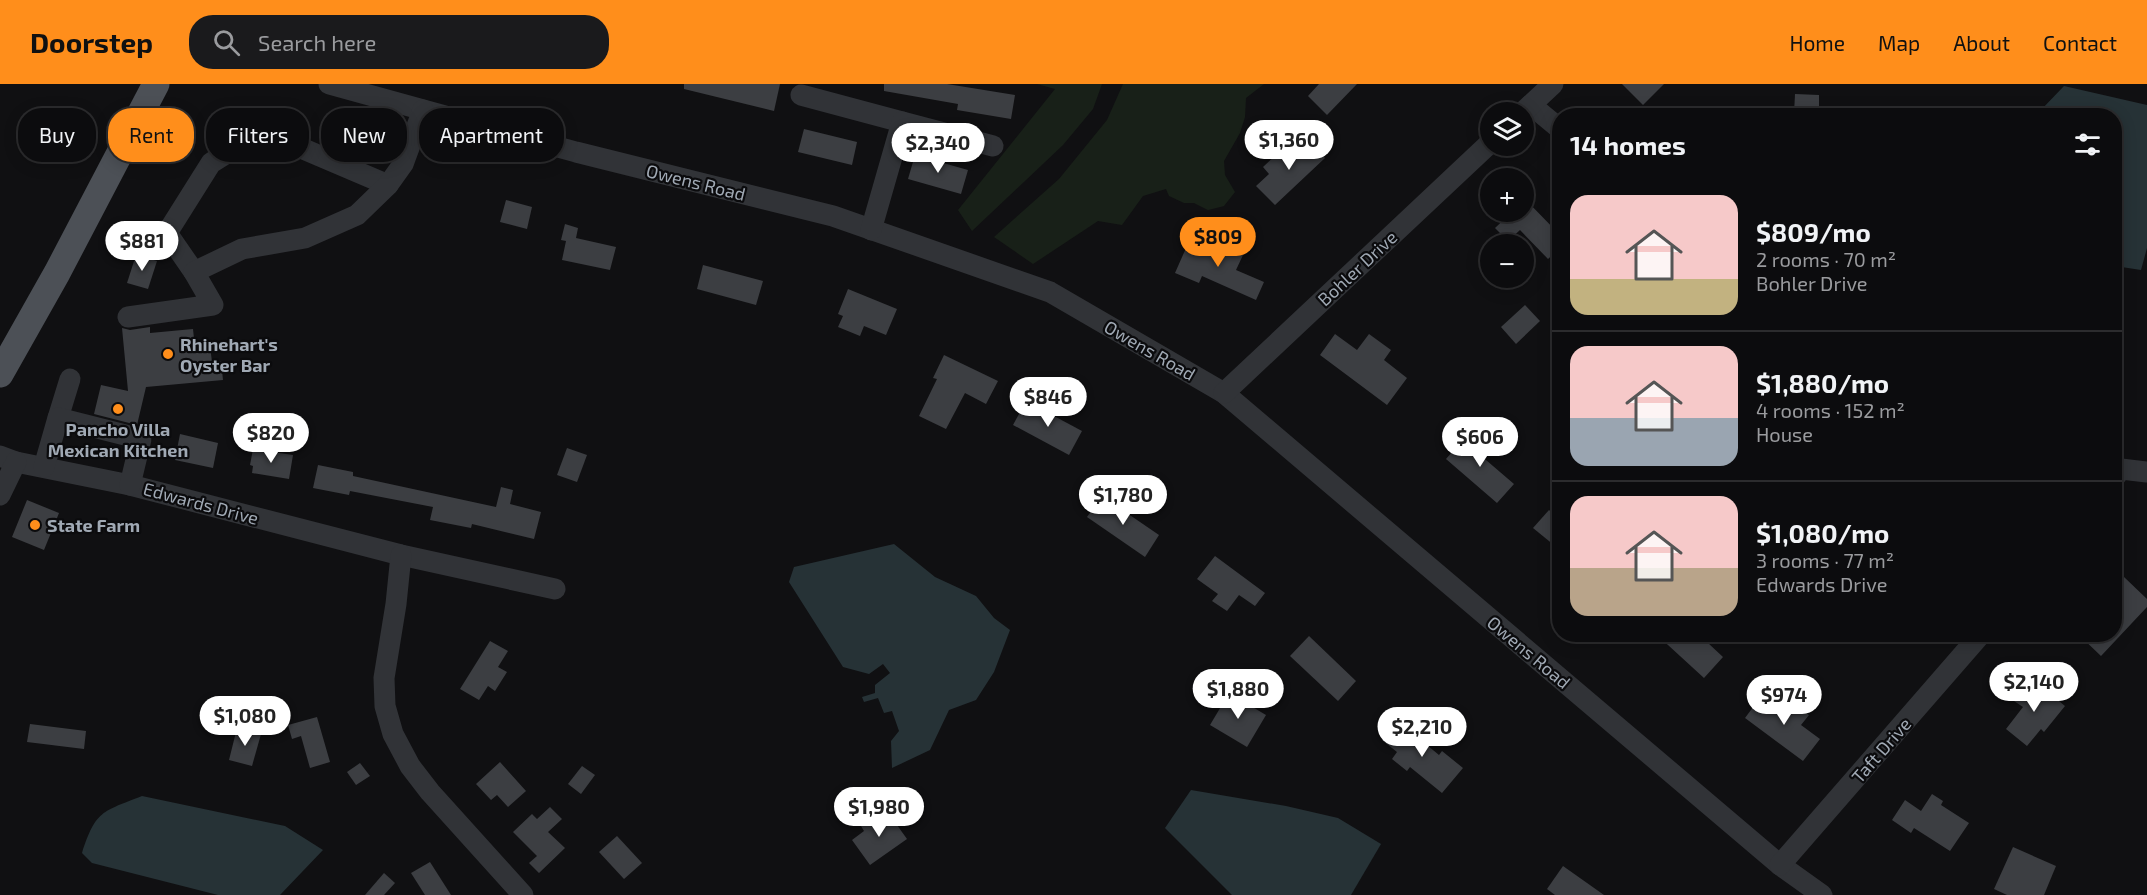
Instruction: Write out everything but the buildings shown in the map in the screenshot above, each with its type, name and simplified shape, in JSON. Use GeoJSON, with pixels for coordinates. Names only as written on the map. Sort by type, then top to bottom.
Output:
{"type":"FeatureCollection","features":[{"type":"Feature","properties":{"kind":"main road"},"geometry":{"type":"LineString","coordinates":[[0,374],[57,273],[156,84]]}},
{"type":"Feature","properties":{"kind":"street","name":"Owens Road"},"geometry":{"type":"LineString","coordinates":[[329,84],[419,109]]}},
{"type":"Feature","properties":{"kind":"street"},"geometry":{"type":"LineString","coordinates":[[1534,102],[1553,84]]}},
{"type":"Feature","properties":{"kind":"street"},"geometry":{"type":"LineString","coordinates":[[801,95],[993,146]]}},
{"type":"Feature","properties":{"kind":"street"},"geometry":{"type":"LineString","coordinates":[[1534,113],[1552,124]]}},
{"type":"Feature","properties":{"kind":"street"},"geometry":{"type":"LineString","coordinates":[[194,272],[242,249],[305,238],[357,215],[387,185],[403,164],[419,121]]}},
{"type":"Feature","properties":{"kind":"street"},"geometry":{"type":"LineString","coordinates":[[871,230],[902,122]]}},
{"type":"Feature","properties":{"kind":"street"},"geometry":{"type":"LineString","coordinates":[[128,317],[213,304],[167,233],[211,163],[246,141],[273,136],[387,185]]}},
{"type":"Feature","properties":{"kind":"street","name":"Owens Road"},"geometry":{"type":"LineString","coordinates":[[564,149],[833,216],[1050,292],[1224,393],[1780,865],[1822,895]]}},
{"type":"Feature","properties":{"kind":"street","name":"Bohler Drive"},"geometry":{"type":"LineString","coordinates":[[1224,393],[1480,152]]}},
{"type":"Feature","properties":{"kind":"street"},"geometry":{"type":"LineString","coordinates":[[44,467],[70,379]]}},
{"type":"Feature","properties":{"kind":"street"},"geometry":{"type":"LineString","coordinates":[[58,418],[141,439],[130,485]]}},
{"type":"Feature","properties":{"kind":"street"},"geometry":{"type":"LineString","coordinates":[[0,495],[8,459]]}},
{"type":"Feature","properties":{"kind":"street","name":"Edwards Drive"},"geometry":{"type":"LineString","coordinates":[[8,459],[130,485],[401,555],[555,589]]}},
{"type":"Feature","properties":{"kind":"street"},"geometry":{"type":"LineString","coordinates":[[2122,469],[2147,472]]}},
{"type":"Feature","properties":{"kind":"street"},"geometry":{"type":"LineString","coordinates":[[401,555],[384,678],[385,706],[393,734],[410,766],[430,792],[523,895]]}},
{"type":"Feature","properties":{"kind":"street","name":"Taft Drive"},"geometry":{"type":"LineString","coordinates":[[1780,865],[1974,642]]}},
{"type":"Feature","properties":{"kind":"shaded area"},"geometry":{"type":"Polygon","coordinates":[[[1037,84],[1102,84],[1093,109],[1063,145],[972,231],[958,210],[1055,89],[1037,84]]]}},
{"type":"Feature","properties":{"kind":"shaded area"},"geometry":{"type":"Polygon","coordinates":[[[1123,84],[1264,84],[1246,98],[1245,117],[1240,133],[1224,161],[1225,175],[1235,192],[1224,206],[1208,210],[1194,203],[1184,203],[1169,196],[1166,189],[1143,196],[1122,225],[1098,221],[1033,264],[994,237],[1059,179],[1107,120],[1123,84]]]}},
{"type":"Feature","properties":{"kind":"shaded area"},"geometry":{"type":"Polygon","coordinates":[[[2064,86],[2147,105],[2147,248],[2141,270],[2122,267],[2122,108],[2043,108],[2064,86]]]}},
{"type":"Feature","properties":{"kind":"shaded area"},"geometry":{"type":"Polygon","coordinates":[[[894,544],[935,577],[976,596],[994,618],[1010,630],[994,672],[976,700],[949,710],[930,750],[892,768],[891,741],[899,731],[892,711],[884,713],[878,698],[864,702],[862,697],[875,693],[875,685],[890,673],[883,664],[869,674],[843,667],[789,582],[794,567],[894,544]]]}},
{"type":"Feature","properties":{"kind":"shaded area"},"geometry":{"type":"Polygon","coordinates":[[[1191,790],[1286,806],[1338,818],[1381,844],[1351,895],[1232,895],[1165,828],[1191,790]]]}},
{"type":"Feature","properties":{"kind":"shaded area"},"geometry":{"type":"Polygon","coordinates":[[[142,796],[285,826],[323,850],[280,895],[218,895],[92,863],[82,853],[97,820],[109,810],[142,796]]]}},
{"type":"Feature","properties":{"kind":"place","name":"Rhinehart's Oyster Bar"},"geometry":{"type":"Point","coordinates":[168,354]}},
{"type":"Feature","properties":{"kind":"place","name":"Pancho Villa Mexican Kitchen"},"geometry":{"type":"Point","coordinates":[118,409]}},
{"type":"Feature","properties":{"kind":"place","name":"State Farm"},"geometry":{"type":"Point","coordinates":[35,525]}}]}
